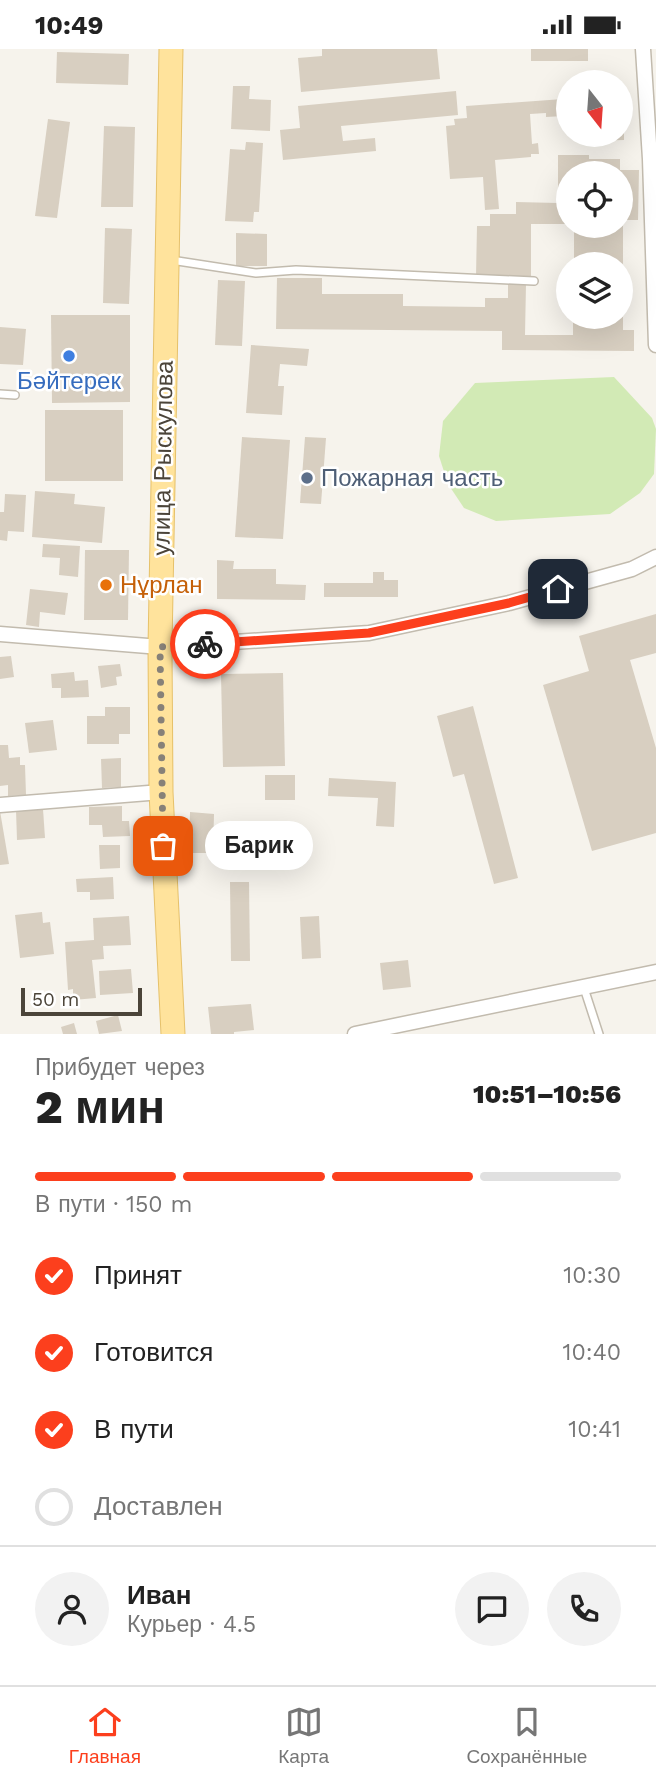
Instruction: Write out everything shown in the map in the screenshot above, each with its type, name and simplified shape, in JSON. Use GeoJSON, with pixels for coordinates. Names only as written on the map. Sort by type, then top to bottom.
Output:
{"type":"FeatureCollection","features":[{"type":"Feature","properties":{"kind":"main road","name":"улица Рыскулова"},"geometry":{"type":"LineString","coordinates":[[171,49],[160,647],[161,792],[173,1034]]}},
{"type":"Feature","properties":{"kind":"street"},"geometry":{"type":"LineString","coordinates":[[643,49],[655,264],[656,345]]}},
{"type":"Feature","properties":{"kind":"street"},"geometry":{"type":"LineString","coordinates":[[0,634],[160,647],[369,633],[509,603],[632,569],[656,557]]}},
{"type":"Feature","properties":{"kind":"street"},"geometry":{"type":"LineString","coordinates":[[0,805],[161,792]]}},
{"type":"Feature","properties":{"kind":"street"},"geometry":{"type":"LineString","coordinates":[[355,1034],[656,972]]}},
{"type":"Feature","properties":{"kind":"lane"},"geometry":{"type":"LineString","coordinates":[[167,259],[256,273],[296,270],[534,281]]}},
{"type":"Feature","properties":{"kind":"lane"},"geometry":{"type":"LineString","coordinates":[[0,394],[15,395]]}},
{"type":"Feature","properties":{"kind":"lane"},"geometry":{"type":"LineString","coordinates":[[584,988],[599,1034]]}},
{"type":"Feature","properties":{"kind":"green space"},"geometry":{"type":"Polygon","coordinates":[[[614,377],[652,418],[656,429],[654,474],[640,493],[610,514],[496,521],[464,508],[448,484],[439,456],[443,421],[475,383],[614,377]]]}},
{"type":"Feature","properties":{"kind":"building"},"geometry":{"type":"Polygon","coordinates":[[[322,49],[437,49],[440,79],[301,92],[298,58],[322,56],[322,49]]]}},
{"type":"Feature","properties":{"kind":"building"},"geometry":{"type":"Polygon","coordinates":[[[531,49],[588,49],[588,61],[531,61],[531,49]]]}},
{"type":"Feature","properties":{"kind":"building"},"geometry":{"type":"Polygon","coordinates":[[[57,52],[129,54],[128,85],[56,83],[57,52]]]}},
{"type":"Feature","properties":{"kind":"building"},"geometry":{"type":"Polygon","coordinates":[[[233,86],[250,86],[249,99],[271,100],[270,131],[231,129],[233,86]]]}},
{"type":"Feature","properties":{"kind":"building"},"geometry":{"type":"Polygon","coordinates":[[[456,91],[458,115],[341,126],[343,141],[375,138],[376,151],[283,160],[280,130],[300,128],[298,106],[456,91]]]}},
{"type":"Feature","properties":{"kind":"building"},"geometry":{"type":"Polygon","coordinates":[[[556,100],[556,116],[546,117],[546,113],[530,114],[532,144],[538,143],[539,154],[495,160],[499,209],[485,210],[483,177],[450,179],[446,126],[455,125],[454,119],[467,118],[466,106],[556,100]]]}},
{"type":"Feature","properties":{"kind":"building"},"geometry":{"type":"Polygon","coordinates":[[[48,119],[70,122],[57,218],[35,216],[48,119]]]}},
{"type":"Feature","properties":{"kind":"building"},"geometry":{"type":"Polygon","coordinates":[[[104,126],[135,127],[133,207],[101,207],[104,126]]]}},
{"type":"Feature","properties":{"kind":"building"},"geometry":{"type":"Polygon","coordinates":[[[246,142],[263,143],[259,212],[254,212],[253,222],[225,221],[230,149],[245,150],[246,142]]]}},
{"type":"Feature","properties":{"kind":"building"},"geometry":{"type":"Polygon","coordinates":[[[558,155],[620,159],[620,161],[558,161],[558,155]]]}},
{"type":"Feature","properties":{"kind":"building"},"geometry":{"type":"Polygon","coordinates":[[[633,170],[639,170],[638,220],[633,220],[633,170]]]}},
{"type":"Feature","properties":{"kind":"building"},"geometry":{"type":"Polygon","coordinates":[[[516,202],[556,203],[556,224],[531,224],[531,277],[476,276],[477,226],[490,226],[490,214],[516,214],[516,202]]]}},
{"type":"Feature","properties":{"kind":"building"},"geometry":{"type":"Polygon","coordinates":[[[105,228],[132,229],[129,304],[103,303],[105,228]]]}},
{"type":"Feature","properties":{"kind":"building"},"geometry":{"type":"Polygon","coordinates":[[[236,233],[267,234],[267,266],[236,266],[236,233]]]}},
{"type":"Feature","properties":{"kind":"building"},"geometry":{"type":"Polygon","coordinates":[[[574,238],[623,238],[623,252],[574,252],[574,238]]]}},
{"type":"Feature","properties":{"kind":"building"},"geometry":{"type":"Polygon","coordinates":[[[277,278],[322,278],[322,294],[403,294],[403,306],[485,307],[485,298],[508,298],[508,284],[526,284],[525,335],[573,335],[573,329],[634,330],[634,351],[502,350],[502,331],[276,329],[277,278]]]}},
{"type":"Feature","properties":{"kind":"building"},"geometry":{"type":"Polygon","coordinates":[[[218,280],[245,281],[242,346],[215,345],[218,280]]]}},
{"type":"Feature","properties":{"kind":"building"},"geometry":{"type":"Polygon","coordinates":[[[51,315],[130,315],[130,402],[52,403],[51,315]]]}},
{"type":"Feature","properties":{"kind":"building"},"geometry":{"type":"Polygon","coordinates":[[[0,327],[26,329],[23,365],[0,364],[0,327]]]}},
{"type":"Feature","properties":{"kind":"building"},"geometry":{"type":"Polygon","coordinates":[[[251,345],[309,349],[307,366],[280,364],[278,386],[284,386],[282,415],[246,413],[251,345]]]}},
{"type":"Feature","properties":{"kind":"building"},"geometry":{"type":"Polygon","coordinates":[[[45,410],[123,410],[123,481],[45,481],[45,410]]]}},
{"type":"Feature","properties":{"kind":"building"},"geometry":{"type":"Polygon","coordinates":[[[242,437],[290,440],[283,539],[235,537],[242,437]]]}},
{"type":"Feature","properties":{"kind":"building"},"geometry":{"type":"Polygon","coordinates":[[[305,437],[326,438],[321,504],[300,503],[305,437]]]}},
{"type":"Feature","properties":{"kind":"building"},"geometry":{"type":"Polygon","coordinates":[[[35,491],[75,494],[74,504],[105,507],[102,543],[32,537],[35,491]]]}},
{"type":"Feature","properties":{"kind":"building"},"geometry":{"type":"Polygon","coordinates":[[[5,494],[26,495],[24,532],[8,531],[7,541],[0,540],[0,512],[4,512],[5,494]]]}},
{"type":"Feature","properties":{"kind":"building"},"geometry":{"type":"Polygon","coordinates":[[[43,544],[80,546],[78,577],[59,575],[60,558],[42,557],[43,544]]]}},
{"type":"Feature","properties":{"kind":"building","name":"Нұрлан"},"geometry":{"type":"Polygon","coordinates":[[[85,550],[129,550],[128,620],[84,620],[85,550]]]}},
{"type":"Feature","properties":{"kind":"building"},"geometry":{"type":"Polygon","coordinates":[[[217,560],[234,561],[233,569],[276,569],[276,584],[306,585],[305,600],[217,599],[217,560]]]}},
{"type":"Feature","properties":{"kind":"building"},"geometry":{"type":"Polygon","coordinates":[[[373,572],[384,572],[384,580],[398,580],[398,597],[324,597],[324,583],[373,583],[373,572]]]}},
{"type":"Feature","properties":{"kind":"building"},"geometry":{"type":"Polygon","coordinates":[[[30,589],[68,593],[65,615],[40,612],[39,627],[26,625],[30,589]]]}},
{"type":"Feature","properties":{"kind":"building"},"geometry":{"type":"Polygon","coordinates":[[[656,614],[656,653],[630,660],[656,748],[656,833],[592,851],[543,685],[589,671],[579,636],[656,614]]]}},
{"type":"Feature","properties":{"kind":"building"},"geometry":{"type":"Polygon","coordinates":[[[11,656],[14,677],[0,679],[0,657],[11,656]]]}},
{"type":"Feature","properties":{"kind":"building"},"geometry":{"type":"Polygon","coordinates":[[[120,664],[122,676],[116,677],[117,685],[101,688],[98,666],[120,664]]]}},
{"type":"Feature","properties":{"kind":"building"},"geometry":{"type":"Polygon","coordinates":[[[74,672],[75,681],[88,680],[89,697],[61,698],[61,688],[52,688],[51,674],[74,672]]]}},
{"type":"Feature","properties":{"kind":"building"},"geometry":{"type":"Polygon","coordinates":[[[283,673],[285,766],[223,767],[221,674],[283,673]]]}},
{"type":"Feature","properties":{"kind":"building"},"geometry":{"type":"Polygon","coordinates":[[[473,706],[518,878],[494,884],[464,774],[453,777],[437,716],[473,706]]]}},
{"type":"Feature","properties":{"kind":"building"},"geometry":{"type":"Polygon","coordinates":[[[105,707],[130,707],[130,734],[119,734],[119,744],[87,744],[87,716],[105,716],[105,707]]]}},
{"type":"Feature","properties":{"kind":"building"},"geometry":{"type":"Polygon","coordinates":[[[53,720],[57,750],[29,753],[25,723],[53,720]]]}},
{"type":"Feature","properties":{"kind":"building"},"geometry":{"type":"Polygon","coordinates":[[[0,745],[8,745],[9,758],[20,757],[20,765],[25,765],[26,795],[8,796],[8,785],[0,786],[0,745]]]}},
{"type":"Feature","properties":{"kind":"building"},"geometry":{"type":"Polygon","coordinates":[[[121,758],[121,787],[102,788],[101,759],[121,758]]]}},
{"type":"Feature","properties":{"kind":"building"},"geometry":{"type":"Polygon","coordinates":[[[265,775],[295,775],[295,800],[265,800],[265,775]]]}},
{"type":"Feature","properties":{"kind":"building"},"geometry":{"type":"Polygon","coordinates":[[[329,778],[396,782],[394,827],[376,826],[378,798],[328,796],[329,778]]]}},
{"type":"Feature","properties":{"kind":"building"},"geometry":{"type":"Polygon","coordinates":[[[122,806],[122,821],[129,821],[130,836],[103,837],[102,825],[89,825],[89,807],[122,806]]]}},
{"type":"Feature","properties":{"kind":"building"},"geometry":{"type":"Polygon","coordinates":[[[43,809],[45,838],[17,840],[16,810],[43,809]]]}},
{"type":"Feature","properties":{"kind":"building"},"geometry":{"type":"Polygon","coordinates":[[[0,811],[9,864],[0,865],[0,811]]]}},
{"type":"Feature","properties":{"kind":"building"},"geometry":{"type":"Polygon","coordinates":[[[190,812],[214,814],[213,853],[189,853],[190,812]]]}},
{"type":"Feature","properties":{"kind":"building"},"geometry":{"type":"Polygon","coordinates":[[[99,845],[120,845],[120,868],[100,869],[99,845]]]}},
{"type":"Feature","properties":{"kind":"building"},"geometry":{"type":"Polygon","coordinates":[[[113,877],[114,899],[90,900],[90,892],[77,892],[76,879],[113,877]]]}},
{"type":"Feature","properties":{"kind":"building"},"geometry":{"type":"Polygon","coordinates":[[[230,882],[249,882],[250,961],[231,961],[230,882]]]}},
{"type":"Feature","properties":{"kind":"building"},"geometry":{"type":"Polygon","coordinates":[[[42,912],[43,923],[50,922],[54,954],[20,958],[15,915],[42,912]]]}},
{"type":"Feature","properties":{"kind":"building"},"geometry":{"type":"Polygon","coordinates":[[[129,916],[131,945],[103,946],[104,959],[92,960],[96,998],[73,1000],[73,989],[68,990],[65,942],[94,940],[93,918],[129,916]]]}},
{"type":"Feature","properties":{"kind":"building"},"geometry":{"type":"Polygon","coordinates":[[[319,916],[321,958],[302,959],[300,917],[319,916]]]}},
{"type":"Feature","properties":{"kind":"building"},"geometry":{"type":"Polygon","coordinates":[[[408,960],[411,987],[383,990],[380,963],[408,960]]]}},
{"type":"Feature","properties":{"kind":"building"},"geometry":{"type":"Polygon","coordinates":[[[131,969],[133,993],[100,995],[99,971],[131,969]]]}},
{"type":"Feature","properties":{"kind":"building"},"geometry":{"type":"Polygon","coordinates":[[[251,1004],[254,1030],[234,1034],[211,1034],[208,1007],[251,1004]]]}},
{"type":"Feature","properties":{"kind":"building"},"geometry":{"type":"Polygon","coordinates":[[[118,1015],[122,1031],[99,1034],[96,1021],[118,1015]]]}},
{"type":"Feature","properties":{"kind":"building"},"geometry":{"type":"Polygon","coordinates":[[[74,1023],[77,1034],[63,1034],[61,1027],[74,1023]]]}},
{"type":"Feature","properties":{"kind":"way so far"},"geometry":{"type":"LineString","coordinates":[[163,846],[160,647],[205,644]]}},
{"type":"Feature","properties":{"kind":"place","name":"Бәйтерек"},"geometry":{"type":"Point","coordinates":[69,356]}},
{"type":"Feature","properties":{"kind":"place","name":"Пожарная часть"},"geometry":{"type":"Point","coordinates":[307,478]}},
{"type":"Feature","properties":{"kind":"place","name":"Нұрлан"},"geometry":{"type":"Point","coordinates":[106,585]}},
{"type":"Feature","properties":{"kind":"place","name":"Барик"},"geometry":{"type":"Point","coordinates":[163,846]}},
{"type":"Feature","properties":{"kind":"route"},"geometry":{"type":"LineString","coordinates":[[205,644],[369,633],[509,603],[558,589]]}}]}
